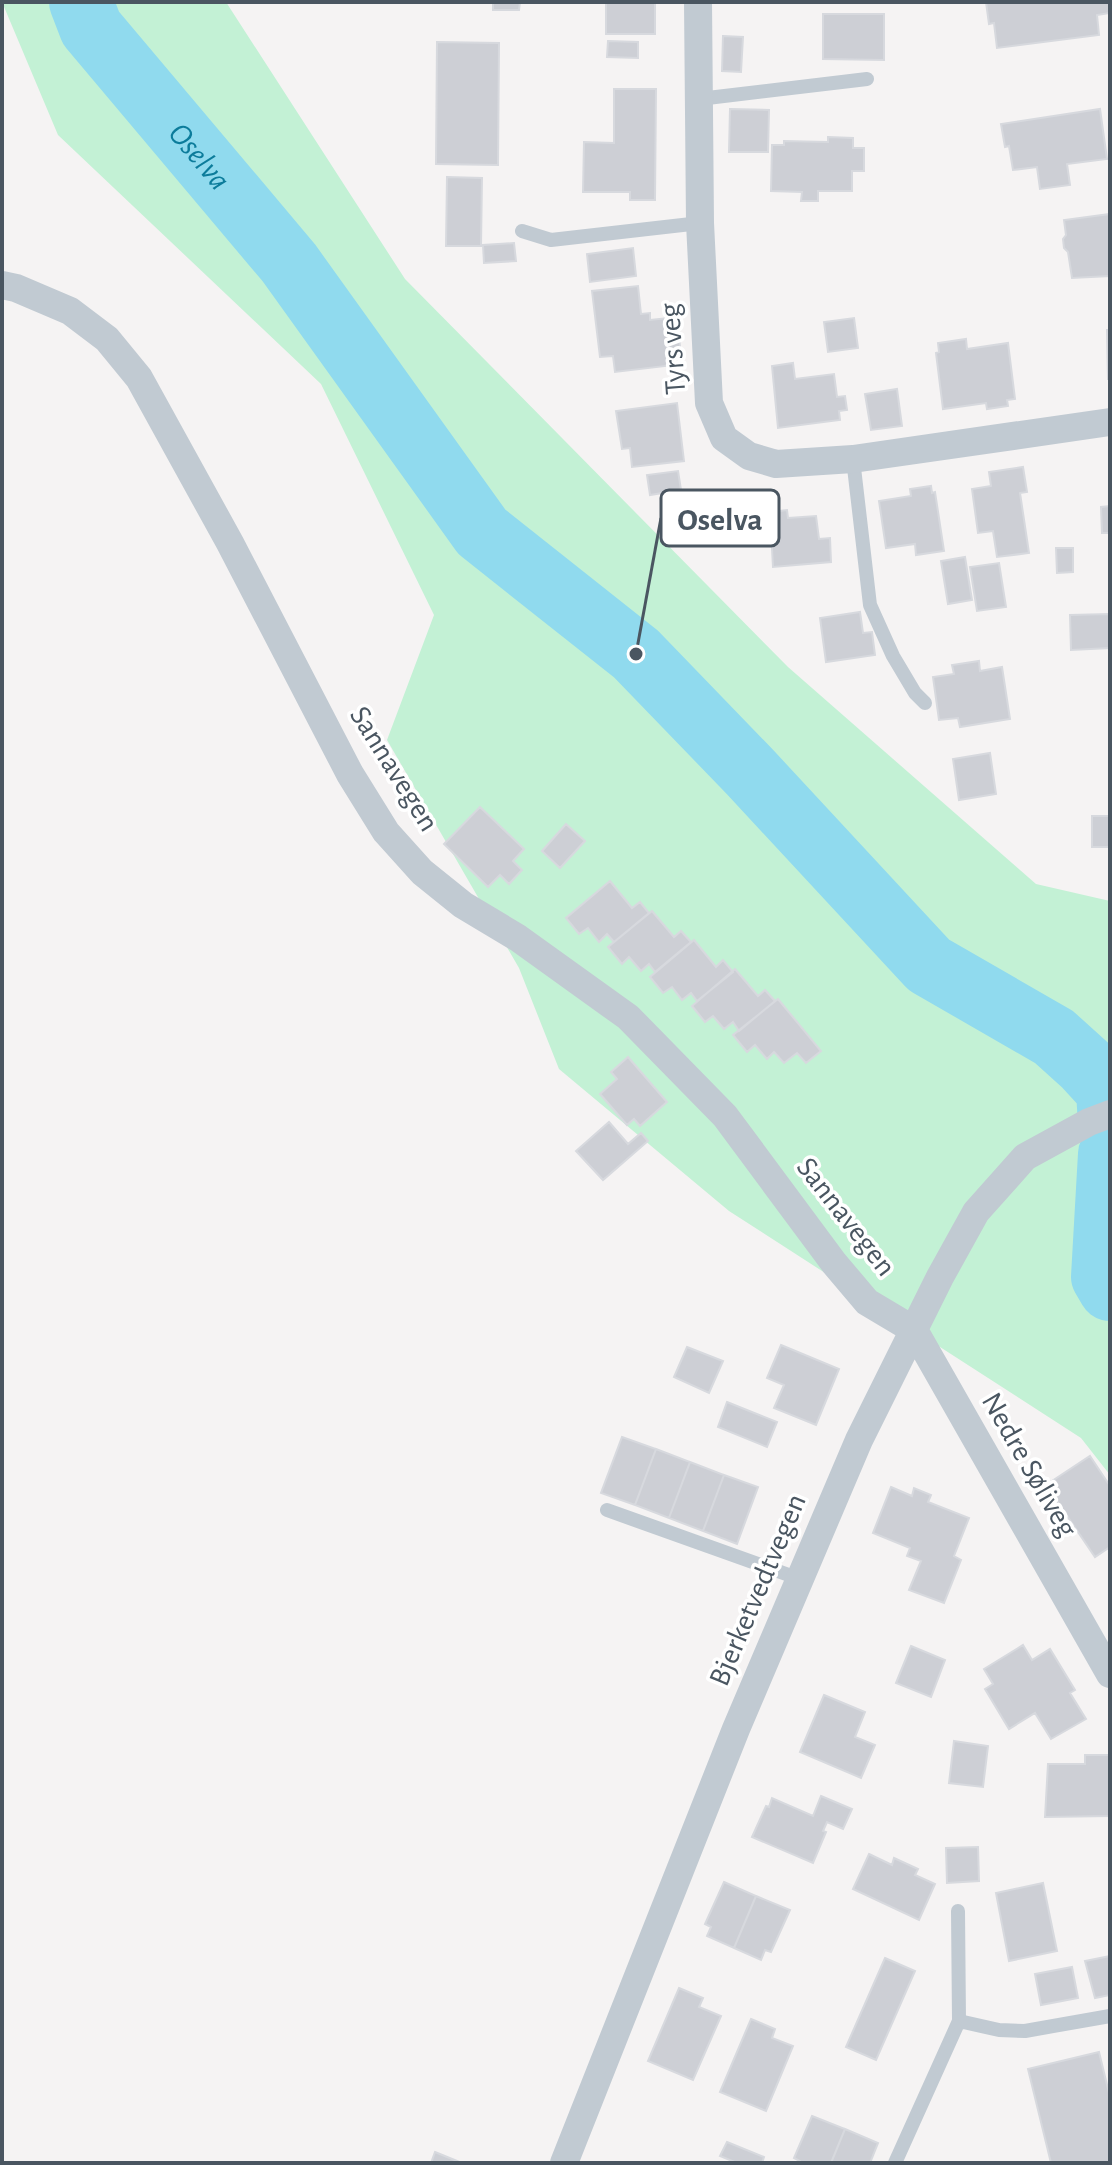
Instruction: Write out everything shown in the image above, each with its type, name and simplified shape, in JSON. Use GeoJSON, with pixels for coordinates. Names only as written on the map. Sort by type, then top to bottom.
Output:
{"type":"FeatureCollection","features":[{"type":"Feature","properties":{"kind":"street","name":"Tyrs veg"},"geometry":{"type":"LineString","coordinates":[[698,2],[700,223],[709,403],[724,438],[749,456],[776,464],[853,459],[1110,422]]}},
{"type":"Feature","properties":{"kind":"street","name":"Sannavegen"},"geometry":{"type":"LineString","coordinates":[[2,285],[70,311],[107,339],[139,378],[230,543],[350,774],[386,832],[422,872],[463,905],[518,938],[628,1017],[725,1116],[834,1263],[867,1302],[914,1330]]}},
{"type":"Feature","properties":{"kind":"street","name":"Bjerketvedtvegen"},"geometry":{"type":"LineString","coordinates":[[564,2163],[736,1729],[859,1440],[940,1277],[976,1212],[1025,1157],[1099,1118]]}},
{"type":"Feature","properties":{"kind":"street","name":"Nedre Søliveg"},"geometry":{"type":"LineString","coordinates":[[914,1330],[1110,1674]]}},
{"type":"Feature","properties":{"kind":"lane"},"geometry":{"type":"LineString","coordinates":[[699,99],[867,79]]}},
{"type":"Feature","properties":{"kind":"lane"},"geometry":{"type":"LineString","coordinates":[[522,231],[551,240],[700,223]]}},
{"type":"Feature","properties":{"kind":"lane"},"geometry":{"type":"LineString","coordinates":[[853,459],[870,605],[893,656],[915,693],[925,703]]}},
{"type":"Feature","properties":{"kind":"lane"},"geometry":{"type":"LineString","coordinates":[[607,1510],[800,1579]]}},
{"type":"Feature","properties":{"kind":"lane"},"geometry":{"type":"LineString","coordinates":[[895,2163],[959,2021],[958,1911]]}},
{"type":"Feature","properties":{"kind":"lane"},"geometry":{"type":"LineString","coordinates":[[959,2021],[999,2030],[1025,2031],[1110,2016]]}},
{"type":"Feature","properties":{"kind":"green space"},"geometry":{"type":"Polygon","coordinates":[[[2,2],[226,2],[405,279],[788,667],[1036,884],[1110,901],[1110,1475],[1081,1438],[729,1211],[559,1069],[519,968],[387,740],[434,615],[321,384],[58,135],[2,2]]]}},
{"type":"Feature","properties":{"kind":"building"},"geometry":{"type":"Polygon","coordinates":[[[493,2],[520,2],[519,10],[493,10],[493,2]]]}},
{"type":"Feature","properties":{"kind":"building"},"geometry":{"type":"Polygon","coordinates":[[[606,2],[655,2],[655,34],[606,34],[606,2]]]}},
{"type":"Feature","properties":{"kind":"building"},"geometry":{"type":"Polygon","coordinates":[[[986,2],[1110,2],[1110,13],[1097,15],[1099,35],[997,48],[994,23],[989,24],[986,2]]]}},
{"type":"Feature","properties":{"kind":"building"},"geometry":{"type":"Polygon","coordinates":[[[823,14],[884,14],[884,60],[823,59],[823,14]]]}},
{"type":"Feature","properties":{"kind":"building"},"geometry":{"type":"Polygon","coordinates":[[[723,36],[743,37],[741,72],[722,71],[723,36]]]}},
{"type":"Feature","properties":{"kind":"building"},"geometry":{"type":"Polygon","coordinates":[[[608,41],[638,42],[638,58],[607,57],[608,41]]]}},
{"type":"Feature","properties":{"kind":"building"},"geometry":{"type":"Polygon","coordinates":[[[437,42],[499,43],[498,165],[436,164],[437,42]]]}},
{"type":"Feature","properties":{"kind":"building"},"geometry":{"type":"Polygon","coordinates":[[[614,89],[656,89],[655,200],[630,200],[630,192],[583,192],[584,142],[614,143],[614,89]]]}},
{"type":"Feature","properties":{"kind":"building"},"geometry":{"type":"Polygon","coordinates":[[[730,109],[769,110],[768,152],[729,152],[730,109]]]}},
{"type":"Feature","properties":{"kind":"building"},"geometry":{"type":"Polygon","coordinates":[[[1100,109],[1107,159],[1067,164],[1070,185],[1040,189],[1037,167],[1013,170],[1001,124],[1100,109]]]}},
{"type":"Feature","properties":{"kind":"building"},"geometry":{"type":"Polygon","coordinates":[[[828,137],[853,138],[853,148],[864,148],[864,171],[852,171],[852,191],[818,191],[818,201],[801,201],[802,192],[771,191],[772,145],[784,145],[784,141],[828,142],[828,137]]]}},
{"type":"Feature","properties":{"kind":"building"},"geometry":{"type":"Polygon","coordinates":[[[447,177],[482,178],[481,246],[446,246],[447,177]]]}},
{"type":"Feature","properties":{"kind":"building"},"geometry":{"type":"Polygon","coordinates":[[[1110,214],[1110,276],[1072,278],[1068,252],[1064,248],[1064,220],[1110,214]]]}},
{"type":"Feature","properties":{"kind":"building"},"geometry":{"type":"Polygon","coordinates":[[[514,243],[516,261],[484,263],[483,245],[514,243]]]}},
{"type":"Feature","properties":{"kind":"building"},"geometry":{"type":"Polygon","coordinates":[[[633,248],[636,276],[590,282],[587,254],[633,248]]]}},
{"type":"Feature","properties":{"kind":"building"},"geometry":{"type":"Polygon","coordinates":[[[638,286],[641,314],[650,313],[650,320],[668,318],[670,338],[679,337],[681,356],[673,357],[674,365],[615,372],[613,356],[600,357],[592,291],[638,286]]]}},
{"type":"Feature","properties":{"kind":"building"},"geometry":{"type":"Polygon","coordinates":[[[854,318],[858,348],[828,352],[824,322],[854,318]]]}},
{"type":"Feature","properties":{"kind":"building"},"geometry":{"type":"Polygon","coordinates":[[[1107,330],[1110,330],[1110,379],[1108,379],[1107,330]]]}},
{"type":"Feature","properties":{"kind":"building"},"geometry":{"type":"Polygon","coordinates":[[[966,339],[967,349],[1008,343],[1015,399],[1007,400],[1008,406],[987,409],[986,403],[943,409],[936,353],[939,352],[938,343],[966,339]]]}},
{"type":"Feature","properties":{"kind":"building"},"geometry":{"type":"Polygon","coordinates":[[[793,363],[795,379],[834,374],[837,397],[845,396],[847,410],[839,411],[840,420],[778,428],[772,366],[793,363]]]}},
{"type":"Feature","properties":{"kind":"building"},"geometry":{"type":"Polygon","coordinates":[[[897,389],[902,426],[871,430],[865,394],[897,389]]]}},
{"type":"Feature","properties":{"kind":"building"},"geometry":{"type":"Polygon","coordinates":[[[677,403],[684,461],[632,467],[630,448],[622,449],[616,411],[677,403]]]}},
{"type":"Feature","properties":{"kind":"building"},"geometry":{"type":"Polygon","coordinates":[[[1023,467],[1027,492],[1020,493],[1029,553],[997,557],[993,531],[978,533],[972,489],[991,486],[989,472],[1023,467]]]}},
{"type":"Feature","properties":{"kind":"building"},"geometry":{"type":"Polygon","coordinates":[[[678,471],[681,490],[650,495],[647,475],[678,471]]]}},
{"type":"Feature","properties":{"kind":"building"},"geometry":{"type":"Polygon","coordinates":[[[931,486],[932,493],[935,492],[944,551],[916,555],[915,544],[886,548],[879,501],[911,496],[910,489],[931,486]]]}},
{"type":"Feature","properties":{"kind":"building"},"geometry":{"type":"Polygon","coordinates":[[[1110,506],[1110,533],[1102,533],[1101,507],[1110,506]]]}},
{"type":"Feature","properties":{"kind":"building"},"geometry":{"type":"Polygon","coordinates":[[[787,510],[788,518],[816,516],[819,539],[830,538],[831,562],[773,567],[770,512],[787,510]]]}},
{"type":"Feature","properties":{"kind":"building"},"geometry":{"type":"Polygon","coordinates":[[[1056,548],[1073,548],[1073,572],[1057,573],[1056,548]]]}},
{"type":"Feature","properties":{"kind":"building"},"geometry":{"type":"Polygon","coordinates":[[[965,557],[972,600],[948,604],[941,561],[965,557]]]}},
{"type":"Feature","properties":{"kind":"building"},"geometry":{"type":"Polygon","coordinates":[[[999,563],[1006,607],[977,611],[970,567],[999,563]]]}},
{"type":"Feature","properties":{"kind":"building"},"geometry":{"type":"Polygon","coordinates":[[[860,612],[863,633],[872,632],[875,655],[826,662],[820,618],[860,612]]]}},
{"type":"Feature","properties":{"kind":"building"},"geometry":{"type":"Polygon","coordinates":[[[1110,614],[1110,648],[1071,650],[1070,615],[1110,614]]]}},
{"type":"Feature","properties":{"kind":"building"},"geometry":{"type":"Polygon","coordinates":[[[979,661],[980,671],[1002,667],[1010,719],[960,727],[958,718],[939,720],[933,677],[954,674],[952,665],[979,661]]]}},
{"type":"Feature","properties":{"kind":"building"},"geometry":{"type":"Polygon","coordinates":[[[990,753],[996,794],[959,800],[953,759],[990,753]]]}},
{"type":"Feature","properties":{"kind":"building"},"geometry":{"type":"Polygon","coordinates":[[[480,807],[524,849],[513,861],[522,870],[509,884],[500,875],[488,887],[444,844],[480,807]]]}},
{"type":"Feature","properties":{"kind":"building"},"geometry":{"type":"Polygon","coordinates":[[[1092,816],[1110,816],[1110,847],[1092,847],[1092,816]]]}},
{"type":"Feature","properties":{"kind":"building"},"geometry":{"type":"Polygon","coordinates":[[[566,824],[585,841],[560,868],[542,851],[566,824]]]}},
{"type":"Feature","properties":{"kind":"building"},"geometry":{"type":"Polygon","coordinates":[[[610,881],[632,908],[640,902],[649,913],[614,942],[607,934],[599,942],[588,928],[579,934],[566,918],[610,881]]]}},
{"type":"Feature","properties":{"kind":"building"},"geometry":{"type":"Polygon","coordinates":[[[652,911],[674,937],[681,931],[691,942],[655,972],[649,964],[641,971],[629,957],[622,964],[608,947],[652,911]]]}},
{"type":"Feature","properties":{"kind":"building"},"geometry":{"type":"Polygon","coordinates":[[[694,940],[716,967],[723,960],[733,972],[697,1001],[691,993],[682,1000],[672,987],[663,993],[650,977],[694,940]]]}},
{"type":"Feature","properties":{"kind":"building"},"geometry":{"type":"Polygon","coordinates":[[[735,969],[758,996],[765,990],[775,1001],[739,1031],[733,1022],[724,1029],[713,1016],[705,1022],[692,1006],[735,969]]]}},
{"type":"Feature","properties":{"kind":"building"},"geometry":{"type":"Polygon","coordinates":[[[778,999],[821,1051],[806,1063],[797,1053],[784,1063],[774,1052],[767,1059],[755,1045],[747,1052],[733,1035],[778,999]]]}},
{"type":"Feature","properties":{"kind":"building"},"geometry":{"type":"Polygon","coordinates":[[[628,1057],[667,1102],[640,1126],[634,1119],[627,1125],[600,1094],[617,1079],[611,1072],[628,1057]]]}},
{"type":"Feature","properties":{"kind":"building"},"geometry":{"type":"Polygon","coordinates":[[[609,1122],[628,1144],[641,1133],[648,1141],[603,1180],[576,1151],[609,1122]]]}},
{"type":"Feature","properties":{"kind":"building"},"geometry":{"type":"Polygon","coordinates":[[[781,1345],[839,1369],[816,1425],[774,1408],[784,1385],[767,1378],[781,1345]]]}},
{"type":"Feature","properties":{"kind":"building"},"geometry":{"type":"Polygon","coordinates":[[[687,1347],[723,1361],[709,1393],[674,1377],[687,1347]]]}},
{"type":"Feature","properties":{"kind":"building"},"geometry":{"type":"Polygon","coordinates":[[[727,1402],[777,1422],[767,1447],[718,1427],[727,1402]]]}},
{"type":"Feature","properties":{"kind":"building"},"geometry":{"type":"Polygon","coordinates":[[[622,1437],[656,1449],[635,1505],[601,1493],[622,1437]]]}},
{"type":"Feature","properties":{"kind":"building"},"geometry":{"type":"Polygon","coordinates":[[[656,1449],[690,1462],[669,1518],[635,1505],[656,1449]]]}},
{"type":"Feature","properties":{"kind":"building"},"geometry":{"type":"Polygon","coordinates":[[[1090,1456],[1110,1486],[1110,1547],[1095,1557],[1046,1485],[1090,1456]]]}},
{"type":"Feature","properties":{"kind":"building"},"geometry":{"type":"Polygon","coordinates":[[[690,1462],[724,1475],[703,1531],[669,1518],[690,1462]]]}},
{"type":"Feature","properties":{"kind":"building"},"geometry":{"type":"Polygon","coordinates":[[[724,1475],[758,1487],[737,1544],[703,1531],[724,1475]]]}},
{"type":"Feature","properties":{"kind":"building"},"geometry":{"type":"Polygon","coordinates":[[[891,1487],[912,1496],[914,1488],[931,1495],[928,1502],[969,1518],[954,1556],[961,1560],[944,1603],[909,1590],[921,1561],[907,1556],[910,1548],[873,1533],[891,1487]]]}},
{"type":"Feature","properties":{"kind":"building"},"geometry":{"type":"Polygon","coordinates":[[[1023,1645],[1032,1660],[1050,1649],[1075,1690],[1070,1693],[1086,1719],[1051,1739],[1035,1713],[1009,1729],[985,1689],[993,1684],[984,1669],[1023,1645]]]}},
{"type":"Feature","properties":{"kind":"building"},"geometry":{"type":"Polygon","coordinates":[[[911,1646],[945,1660],[931,1697],[896,1683],[911,1646]]]}},
{"type":"Feature","properties":{"kind":"building"},"geometry":{"type":"Polygon","coordinates":[[[824,1695],[865,1712],[855,1737],[875,1745],[861,1778],[800,1752],[824,1695]]]}},
{"type":"Feature","properties":{"kind":"building"},"geometry":{"type":"Polygon","coordinates":[[[954,1741],[988,1746],[983,1787],[949,1783],[954,1741]]]}},
{"type":"Feature","properties":{"kind":"building"},"geometry":{"type":"Polygon","coordinates":[[[1085,1755],[1110,1755],[1110,1816],[1045,1817],[1048,1764],[1085,1764],[1085,1755]]]}},
{"type":"Feature","properties":{"kind":"building"},"geometry":{"type":"Polygon","coordinates":[[[821,1796],[852,1809],[843,1829],[827,1822],[813,1863],[752,1837],[772,1798],[813,1816],[821,1796]]]}},
{"type":"Feature","properties":{"kind":"building"},"geometry":{"type":"Polygon","coordinates":[[[978,1847],[979,1881],[947,1883],[946,1848],[978,1847]]]}},
{"type":"Feature","properties":{"kind":"building"},"geometry":{"type":"Polygon","coordinates":[[[869,1854],[892,1865],[894,1858],[918,1869],[915,1875],[935,1884],[919,1920],[853,1889],[869,1854]]]}},
{"type":"Feature","properties":{"kind":"building"},"geometry":{"type":"Polygon","coordinates":[[[724,1882],[756,1896],[734,1948],[707,1936],[711,1927],[705,1924],[724,1882]]]}},
{"type":"Feature","properties":{"kind":"building"},"geometry":{"type":"Polygon","coordinates":[[[1043,1883],[1057,1951],[1009,1961],[996,1893],[1043,1883]]]}},
{"type":"Feature","properties":{"kind":"building"},"geometry":{"type":"Polygon","coordinates":[[[756,1896],[790,1910],[771,1952],[765,1950],[761,1960],[734,1948],[756,1896]]]}},
{"type":"Feature","properties":{"kind":"building"},"geometry":{"type":"Polygon","coordinates":[[[1110,1956],[1110,1995],[1095,1998],[1085,1961],[1110,1956]]]}},
{"type":"Feature","properties":{"kind":"building"},"geometry":{"type":"Polygon","coordinates":[[[885,1958],[915,1971],[876,2060],[846,2047],[885,1958]]]}},
{"type":"Feature","properties":{"kind":"building"},"geometry":{"type":"Polygon","coordinates":[[[1072,1967],[1078,1998],[1041,2005],[1035,1974],[1072,1967]]]}},
{"type":"Feature","properties":{"kind":"building"},"geometry":{"type":"Polygon","coordinates":[[[679,1988],[703,1998],[699,2007],[721,2016],[693,2080],[648,2061],[679,1988]]]}},
{"type":"Feature","properties":{"kind":"building"},"geometry":{"type":"Polygon","coordinates":[[[751,2019],[775,2029],[772,2038],[793,2046],[766,2111],[720,2092],[751,2019]]]}},
{"type":"Feature","properties":{"kind":"building"},"geometry":{"type":"Polygon","coordinates":[[[1099,2052],[1110,2097],[1110,2163],[1051,2163],[1028,2069],[1099,2052]]]}},
{"type":"Feature","properties":{"kind":"building"},"geometry":{"type":"Polygon","coordinates":[[[812,2116],[845,2129],[831,2163],[800,2163],[794,2158],[812,2116]]]}},
{"type":"Feature","properties":{"kind":"building"},"geometry":{"type":"Polygon","coordinates":[[[845,2129],[878,2143],[870,2163],[831,2163],[845,2129]]]}},
{"type":"Feature","properties":{"kind":"building"},"geometry":{"type":"Polygon","coordinates":[[[727,2142],[764,2157],[762,2163],[737,2163],[720,2156],[727,2142]]]}},
{"type":"Feature","properties":{"kind":"building"},"geometry":{"type":"Polygon","coordinates":[[[435,2152],[462,2163],[431,2163],[435,2152]]]}},
{"type":"Feature","properties":{"kind":"waterway","name":"Oselva"},"geometry":{"type":"LineString","coordinates":[[81,2],[91,28],[289,263],[482,532],[636,654],[929,965],[1054,1037],[1085,1065],[1108,1090],[1110,1125]]}},
{"type":"Feature","properties":{"kind":"waterway","name":"Oselva"},"geometry":{"type":"LineString","coordinates":[[1110,1154],[1103,1277],[1110,1289]]}},
{"type":"Feature","properties":{"kind":"place","name":"Oselva"},"geometry":{"type":"Point","coordinates":[636,654]}}]}
